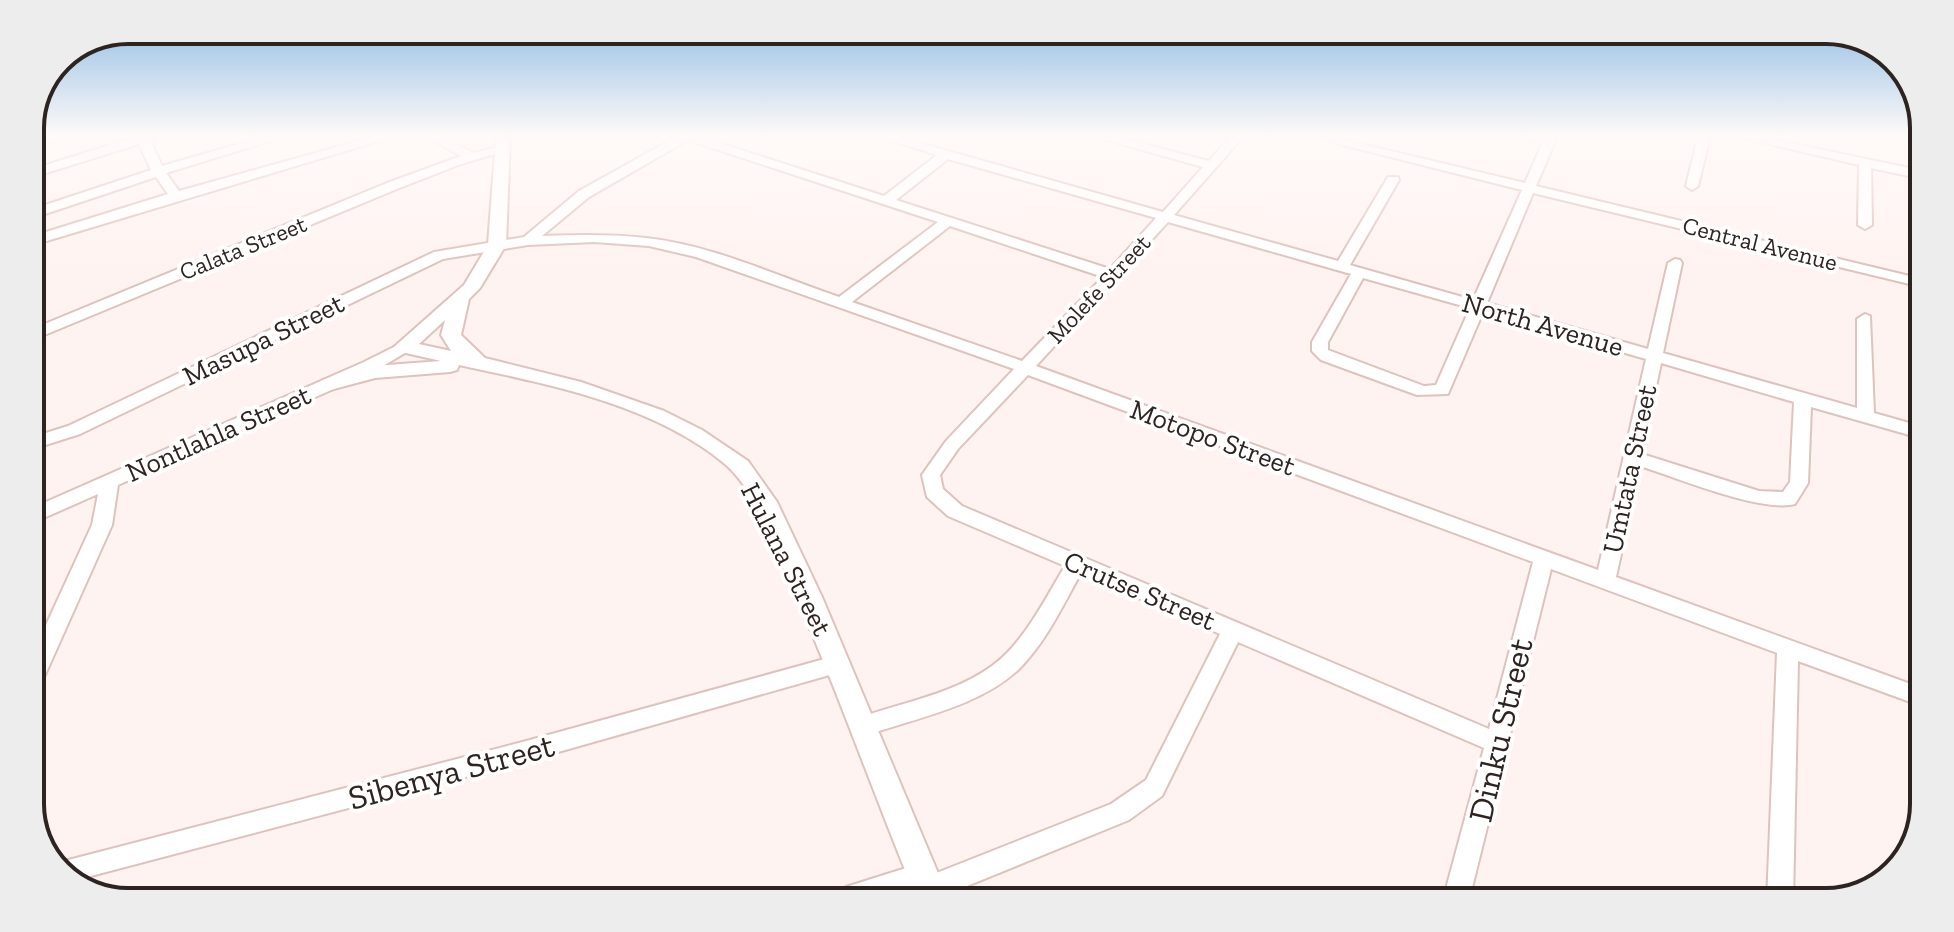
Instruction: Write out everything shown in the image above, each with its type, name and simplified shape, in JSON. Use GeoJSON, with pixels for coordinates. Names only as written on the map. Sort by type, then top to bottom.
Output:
{"type":"FeatureCollection","features":[{"type":"Feature","properties":{"kind":"street"},"geometry":{"type":"LineString","coordinates":[[44,210],[130,180]]}},
{"type":"Feature","properties":{"kind":"street"},"geometry":{"type":"LineString","coordinates":[[165,180],[176,196]]}},
{"type":"Feature","properties":{"kind":"street"},"geometry":{"type":"LineString","coordinates":[[44,238],[231,180]]}},
{"type":"Feature","properties":{"kind":"street","name":"Calata Street"},"geometry":{"type":"LineString","coordinates":[[44,330],[407,180]]}},
{"type":"Feature","properties":{"kind":"street"},"geometry":{"type":"LineString","coordinates":[[404,347],[460,299],[476,281],[497,245],[501,180]]}},
{"type":"Feature","properties":{"kind":"street"},"geometry":{"type":"LineString","coordinates":[[528,241],[584,194],[608,180]]}},
{"type":"Feature","properties":{"kind":"street"},"geometry":{"type":"LineString","coordinates":[[822,180],[1113,275]]}},
{"type":"Feature","properties":{"kind":"street"},"geometry":{"type":"LineString","coordinates":[[886,201],[912,180]]}},
{"type":"Feature","properties":{"kind":"street","name":"North Avenue"},"geometry":{"type":"LineString","coordinates":[[1040,180],[1910,429]]}},
{"type":"Feature","properties":{"kind":"street","name":"Molefe Street"},"geometry":{"type":"LineString","coordinates":[[1023,367],[1113,275],[1197,180]]}},
{"type":"Feature","properties":{"kind":"street"},"geometry":{"type":"LineString","coordinates":[[1342,267],[1393,180]]}},
{"type":"Feature","properties":{"kind":"street","name":"Central Avenue"},"geometry":{"type":"LineString","coordinates":[[1499,180],[1910,280]]}},
{"type":"Feature","properties":{"kind":"street"},"geometry":{"type":"LineString","coordinates":[[1359,272],[1320,342],[1320,351],[1339,362],[1423,391],[1437,392],[1445,386],[1477,305],[1533,180]]}},
{"type":"Feature","properties":{"kind":"street"},"geometry":{"type":"LineString","coordinates":[[1692,186],[1693,180]]}},
{"type":"Feature","properties":{"kind":"street"},"geometry":{"type":"LineString","coordinates":[[1865,180],[1865,225]]}},
{"type":"Feature","properties":{"kind":"street"},"geometry":{"type":"LineString","coordinates":[[841,303],[948,221]]}},
{"type":"Feature","properties":{"kind":"street","name":"Motopo Street"},"geometry":{"type":"LineString","coordinates":[[497,245],[594,238],[662,245],[700,254],[1023,367],[1910,693]]}},
{"type":"Feature","properties":{"kind":"street","name":"Masupa Street"},"geometry":{"type":"LineString","coordinates":[[44,440],[74,430],[417,264],[454,251],[497,245]]}},
{"type":"Feature","properties":{"kind":"street","name":"Umtata Street"},"geometry":{"type":"LineString","coordinates":[[1605,582],[1675,263]]}},
{"type":"Feature","properties":{"kind":"street"},"geometry":{"type":"LineString","coordinates":[[460,299],[451,335],[459,348],[482,366]]}},
{"type":"Feature","properties":{"kind":"street"},"geometry":{"type":"LineString","coordinates":[[1865,319],[1866,417]]}},
{"type":"Feature","properties":{"kind":"street","name":"Hulana Street"},"geometry":{"type":"LineString","coordinates":[[404,347],[659,415],[732,458],[753,481],[763,498],[839,664],[928,887]]}},
{"type":"Feature","properties":{"kind":"street","name":"Nontlahla Street"},"geometry":{"type":"LineString","coordinates":[[44,511],[330,384],[404,347]]}},
{"type":"Feature","properties":{"kind":"street"},"geometry":{"type":"LineString","coordinates":[[330,384],[403,368],[482,366]]}},
{"type":"Feature","properties":{"kind":"street","name":"Crutse Street"},"geometry":{"type":"LineString","coordinates":[[1023,367],[936,464],[931,482],[934,492],[955,511],[1498,744]]}},
{"type":"Feature","properties":{"kind":"street"},"geometry":{"type":"LineString","coordinates":[[1632,457],[1758,497],[1788,499],[1799,483],[1803,398]]}},
{"type":"Feature","properties":{"kind":"street"},"geometry":{"type":"LineString","coordinates":[[44,653],[102,525],[110,481]]}},
{"type":"Feature","properties":{"kind":"street","name":"Dinku Street"},"geometry":{"type":"LineString","coordinates":[[1459,888],[1544,559]]}},
{"type":"Feature","properties":{"kind":"street"},"geometry":{"type":"LineString","coordinates":[[864,726],[961,691],[1010,665],[1030,640],[1077,563]]}},
{"type":"Feature","properties":{"kind":"street"},"geometry":{"type":"LineString","coordinates":[[928,887],[1120,812],[1147,795],[1233,630]]}},
{"type":"Feature","properties":{"kind":"street"},"geometry":{"type":"LineString","coordinates":[[1780,888],[1788,648]]}},
{"type":"Feature","properties":{"kind":"street","name":"Sibenya Street"},"geometry":{"type":"LineString","coordinates":[[74,868],[530,750],[839,664]]}}]}
